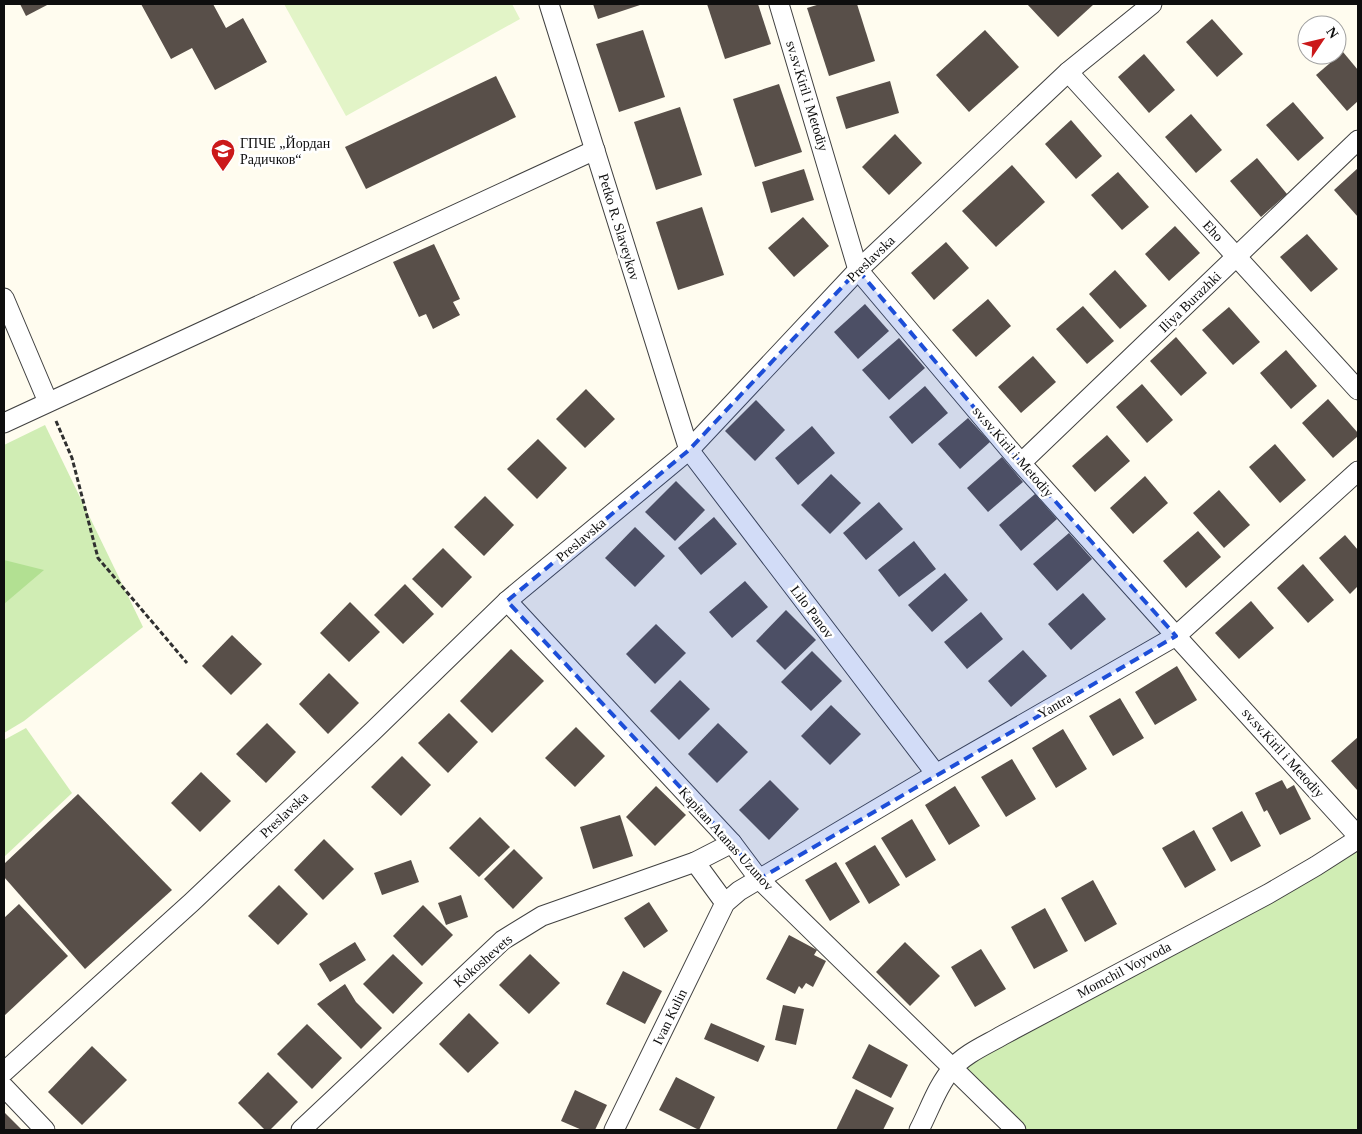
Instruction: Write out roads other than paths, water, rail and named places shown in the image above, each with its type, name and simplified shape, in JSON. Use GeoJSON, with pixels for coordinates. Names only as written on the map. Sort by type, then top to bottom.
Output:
{"type":"FeatureCollection","features":[{"type":"Feature","properties":{"kind":"street","name":"Petko R. Slaveykov"},"geometry":{"type":"LineString","coordinates":[[550,4],[689,450]]}},
{"type":"Feature","properties":{"kind":"street","name":"sv.sv.Kiril i Metodiy"},"geometry":{"type":"LineString","coordinates":[[779,4],[858,270],[1020,463],[1358,837]]}},
{"type":"Feature","properties":{"kind":"street","name":"Preslavska"},"geometry":{"type":"LineString","coordinates":[[4,1072],[206,888],[373,732],[507,601],[689,450],[858,270],[1068,72],[1152,4]]}},
{"type":"Feature","properties":{"kind":"street","name":"Eho"},"geometry":{"type":"LineString","coordinates":[[1068,72],[1358,390]]}},
{"type":"Feature","properties":{"kind":"street","name":"Iliya Burazhki"},"geometry":{"type":"LineString","coordinates":[[1020,463],[1358,140]]}},
{"type":"Feature","properties":{"kind":"street"},"geometry":{"type":"LineString","coordinates":[[4,423],[595,150]]}},
{"type":"Feature","properties":{"kind":"street"},"geometry":{"type":"LineString","coordinates":[[4,298],[48,402]]}},
{"type":"Feature","properties":{"kind":"street","name":"Lilo Panov"},"geometry":{"type":"LineString","coordinates":[[689,450],[936,774]]}},
{"type":"Feature","properties":{"kind":"street","name":"Yantra"},"geometry":{"type":"LineString","coordinates":[[725,903],[739,891],[936,774],[1176,636],[1358,471]]}},
{"type":"Feature","properties":{"kind":"street","name":"Kapitan Atanas Uzunov"},"geometry":{"type":"LineString","coordinates":[[507,601],[732,843],[759,879],[1016,1130]]}},
{"type":"Feature","properties":{"kind":"street","name":"Momchil Voyvoda"},"geometry":{"type":"LineString","coordinates":[[919,1130],[943,1082],[953,1068],[964,1058],[1003,1035],[1268,894],[1316,866],[1358,837]]}},
{"type":"Feature","properties":{"kind":"street","name":"Kokoshevets"},"geometry":{"type":"LineString","coordinates":[[301,1130],[503,940],[542,916],[695,862],[732,843]]}},
{"type":"Feature","properties":{"kind":"street"},"geometry":{"type":"LineString","coordinates":[[695,862],[725,903]]}},
{"type":"Feature","properties":{"kind":"street","name":"Ivan Kulin"},"geometry":{"type":"LineString","coordinates":[[614,1130],[725,903]]}},
{"type":"Feature","properties":{"kind":"street"},"geometry":{"type":"LineString","coordinates":[[4,1087],[44,1130]]}},
{"type":"Feature","properties":{"kind":"place","name":"ГПЧЕ „Йордан Радичков“"},"geometry":{"type":"Point","coordinates":[223,172]}}]}
